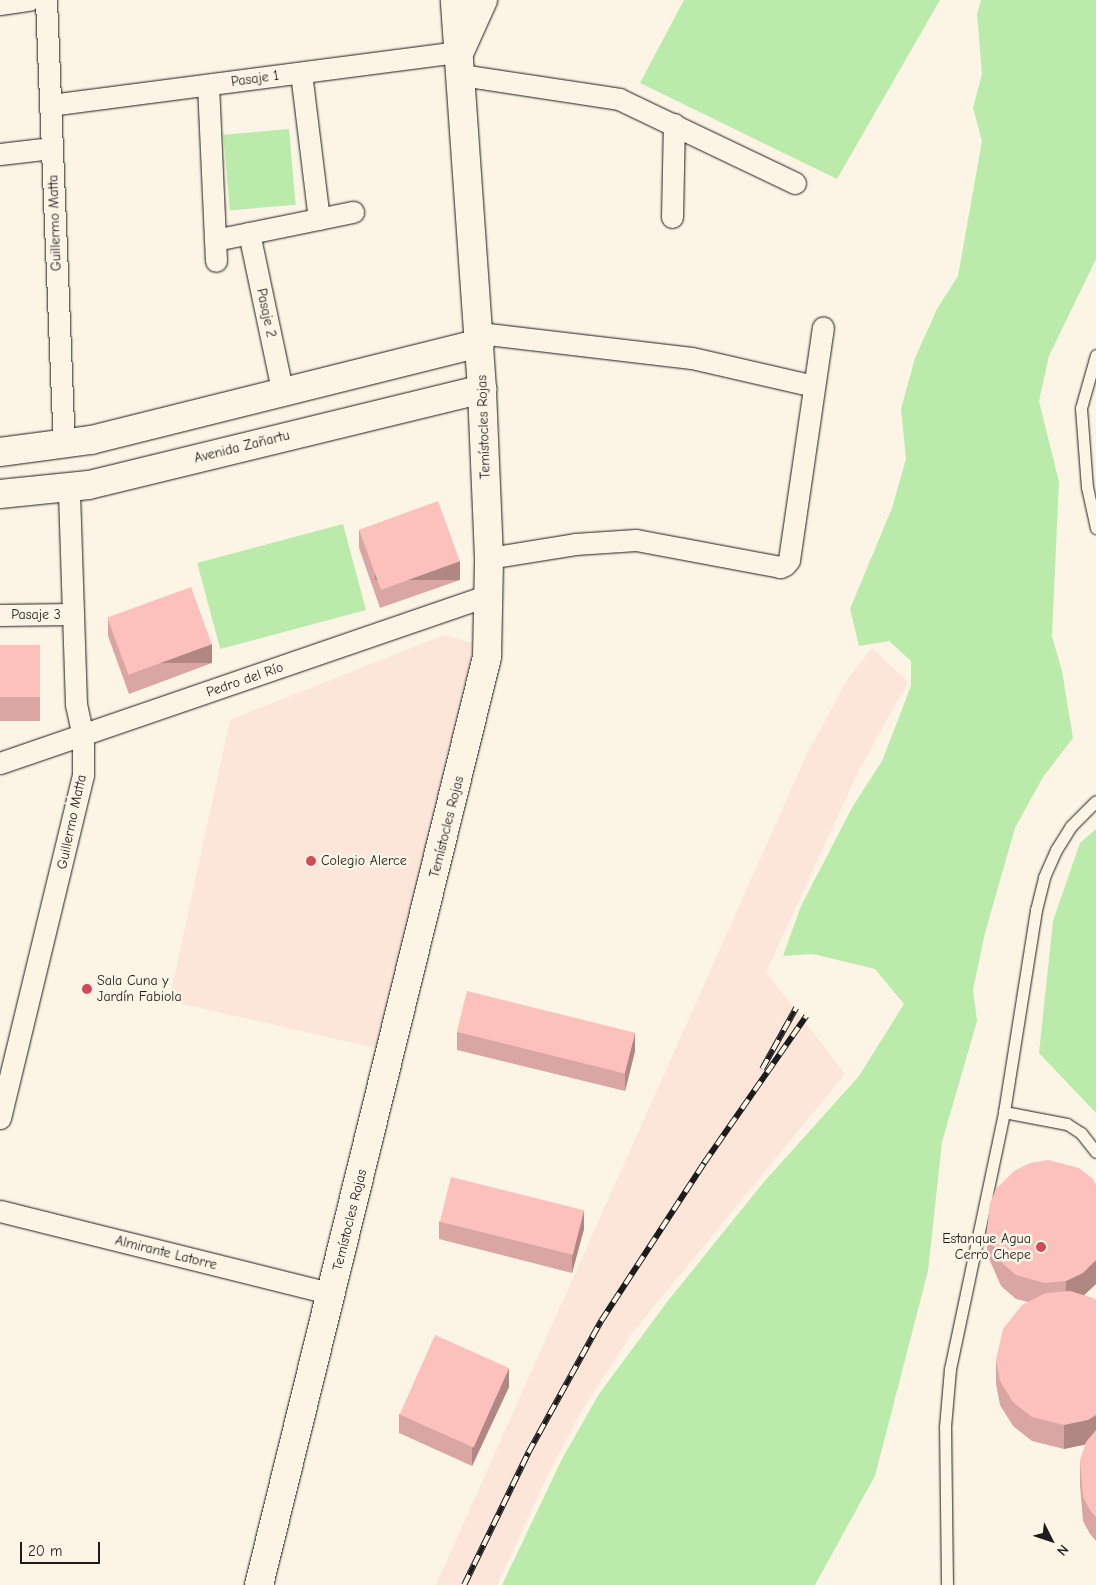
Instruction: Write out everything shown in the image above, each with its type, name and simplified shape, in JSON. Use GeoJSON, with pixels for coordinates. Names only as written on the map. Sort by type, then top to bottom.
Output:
{"type":"FeatureCollection","features":[{"type":"Feature","properties":{"kind":"street"},"geometry":{"type":"LineString","coordinates":[[0,4],[29,0]]}},
{"type":"Feature","properties":{"kind":"street","name":"Guillermo Matta"},"geometry":{"type":"LineString","coordinates":[[46,0],[64,446]]}},
{"type":"Feature","properties":{"kind":"street","name":"Temístocles Rojas"},"geometry":{"type":"LineString","coordinates":[[259,1585],[483,679],[489,595],[489,558],[480,338],[455,0]]}},
{"type":"Feature","properties":{"kind":"street","name":"Temístocles Rojas"},"geometry":{"type":"LineString","coordinates":[[461,63],[483,0]]}},
{"type":"Feature","properties":{"kind":"street","name":"Pasaje 1"},"geometry":{"type":"LineString","coordinates":[[50,105],[302,73],[461,63],[619,99],[795,183]]}},
{"type":"Feature","properties":{"kind":"street"},"geometry":{"type":"LineString","coordinates":[[302,73],[319,219]]}},
{"type":"Feature","properties":{"kind":"street"},"geometry":{"type":"LineString","coordinates":[[208,86],[216,261]]}},
{"type":"Feature","properties":{"kind":"street"},"geometry":{"type":"LineString","coordinates":[[672,217],[674,124]]}},
{"type":"Feature","properties":{"kind":"street"},"geometry":{"type":"LineString","coordinates":[[0,154],[52,148]]}},
{"type":"Feature","properties":{"kind":"street"},"geometry":{"type":"LineString","coordinates":[[215,240],[353,212]]}},
{"type":"Feature","properties":{"kind":"street","name":"Pasaje 2"},"geometry":{"type":"LineString","coordinates":[[249,233],[283,394]]}},
{"type":"Feature","properties":{"kind":"street"},"geometry":{"type":"LineString","coordinates":[[489,558],[585,543],[636,540],[780,567],[785,565],[789,560],[823,327]]}},
{"type":"Feature","properties":{"kind":"street"},"geometry":{"type":"LineString","coordinates":[[0,452],[64,446],[283,394],[480,338],[692,358],[814,386]]}},
{"type":"Feature","properties":{"kind":"street","name":"Avenida Zañartu"},"geometry":{"type":"LineString","coordinates":[[0,494],[69,488],[482,389]]}},
{"type":"Feature","properties":{"kind":"street","name":"Guillermo Matta"},"geometry":{"type":"LineString","coordinates":[[0,1118],[79,799],[83,737],[76,704],[69,488]]}},
{"type":"Feature","properties":{"kind":"street","name":"Pedro del Río"},"geometry":{"type":"LineString","coordinates":[[0,763],[83,737],[489,595]]}},
{"type":"Feature","properties":{"kind":"street","name":"Pasaje 3"},"geometry":{"type":"LineString","coordinates":[[0,615],[73,614]]}},
{"type":"Feature","properties":{"kind":"street","name":"Almirante Latorre"},"geometry":{"type":"LineString","coordinates":[[0,1211],[332,1294]]}},
{"type":"Feature","properties":{"kind":"lane"},"geometry":{"type":"LineString","coordinates":[[1096,355],[1081,408],[1088,487],[1096,528]]}},
{"type":"Feature","properties":{"kind":"lane"},"geometry":{"type":"LineString","coordinates":[[947,1585],[947,1392],[1004,1112],[1044,877],[1071,826],[1096,801]]}},
{"type":"Feature","properties":{"kind":"lane"},"geometry":{"type":"LineString","coordinates":[[1004,1112],[1067,1124],[1081,1133],[1096,1152]]}},
{"type":"Feature","properties":{"kind":"shaded area","name":"Colegio Alerce"},"geometry":{"type":"Polygon","coordinates":[[[444,635],[475,644],[376,1048],[169,1001],[230,720],[444,635]]]}},
{"type":"Feature","properties":{"kind":"shaded area"},"geometry":{"type":"Polygon","coordinates":[[[872,648],[908,682],[858,772],[766,972],[845,1074],[633,1332],[584,1407],[549,1472],[497,1585],[436,1585],[808,752],[849,677],[872,648]]]}},
{"type":"Feature","properties":{"kind":"green space"},"geometry":{"type":"Polygon","coordinates":[[[684,0],[940,0],[837,179],[640,83],[684,0]]]}},
{"type":"Feature","properties":{"kind":"green space"},"geometry":{"type":"Polygon","coordinates":[[[981,0],[1096,0],[1096,259],[1049,356],[1039,401],[1059,482],[1052,636],[1062,671],[1073,738],[1043,777],[1015,828],[985,933],[973,990],[977,1021],[942,1142],[928,1271],[875,1476],[815,1585],[502,1585],[562,1459],[599,1394],[667,1302],[763,1183],[859,1076],[904,1004],[875,969],[813,954],[783,956],[801,906],[853,806],[882,761],[911,686],[911,661],[889,641],[859,646],[850,609],[892,508],[906,459],[901,409],[915,358],[937,309],[958,276],[982,141],[973,108],[982,74],[977,14],[981,0]]]}},
{"type":"Feature","properties":{"kind":"green space"},"geometry":{"type":"Polygon","coordinates":[[[289,129],[296,205],[230,210],[223,135],[289,129]]]}},
{"type":"Feature","properties":{"kind":"green space"},"geometry":{"type":"Polygon","coordinates":[[[343,524],[366,610],[220,649],[197,563],[343,524]]]}},
{"type":"Feature","properties":{"kind":"green space"},"geometry":{"type":"Polygon","coordinates":[[[1096,829],[1096,1113],[1039,1053],[1053,921],[1080,843],[1096,829]]]}},
{"type":"Feature","properties":{"kind":"building"},"geometry":{"type":"Polygon","coordinates":[[[438,501],[460,561],[381,590],[359,530],[438,501]]]}},
{"type":"Feature","properties":{"kind":"building"},"geometry":{"type":"Polygon","coordinates":[[[191,587],[212,644],[128,675],[107,617],[191,587]]]}},
{"type":"Feature","properties":{"kind":"building"},"geometry":{"type":"Polygon","coordinates":[[[0,645],[40,645],[40,697],[0,697],[0,645]]]}},
{"type":"Feature","properties":{"kind":"building"},"geometry":{"type":"Polygon","coordinates":[[[467,991],[635,1033],[625,1074],[457,1032],[467,991]]]}},
{"type":"Feature","properties":{"kind":"building","name":"Estanque Agua Cerro Chepe"},"geometry":{"type":"Polygon","coordinates":[[[1048,1160],[1079,1168],[1093,1179],[1096,1185],[1096,1260],[1083,1273],[1066,1281],[1044,1283],[1016,1275],[1001,1262],[987,1230],[990,1203],[996,1189],[1014,1171],[1030,1163],[1048,1160]]]}},
{"type":"Feature","properties":{"kind":"building"},"geometry":{"type":"Polygon","coordinates":[[[451,1177],[584,1210],[573,1255],[440,1222],[451,1177]]]}},
{"type":"Feature","properties":{"kind":"building"},"geometry":{"type":"Polygon","coordinates":[[[1070,1291],[1096,1300],[1096,1415],[1088,1420],[1064,1425],[1032,1417],[1013,1402],[1000,1381],[996,1360],[1003,1329],[1022,1305],[1046,1293],[1070,1291]]]}},
{"type":"Feature","properties":{"kind":"building"},"geometry":{"type":"Polygon","coordinates":[[[435,1335],[509,1368],[474,1447],[400,1414],[435,1335]]]}},
{"type":"Feature","properties":{"kind":"building"},"geometry":{"type":"Polygon","coordinates":[[[1096,1430],[1096,1517],[1083,1497],[1080,1461],[1086,1442],[1096,1430]]]}},
{"type":"Feature","properties":{"kind":"railway"},"geometry":{"type":"LineString","coordinates":[[762,1069],[796,1008]]}},
{"type":"Feature","properties":{"kind":"railway"},"geometry":{"type":"LineString","coordinates":[[464,1585],[528,1453],[601,1321],[704,1163],[806,1016]]}},
{"type":"Feature","properties":{"kind":"place","name":"Colegio Alerce"},"geometry":{"type":"Point","coordinates":[311,861]}},
{"type":"Feature","properties":{"kind":"place","name":"Sala Cuna y Jardín Fabiola"},"geometry":{"type":"Point","coordinates":[87,989]}},
{"type":"Feature","properties":{"kind":"place","name":"Estanque Agua Cerro Chepe"},"geometry":{"type":"Point","coordinates":[1041,1247]}}]}
